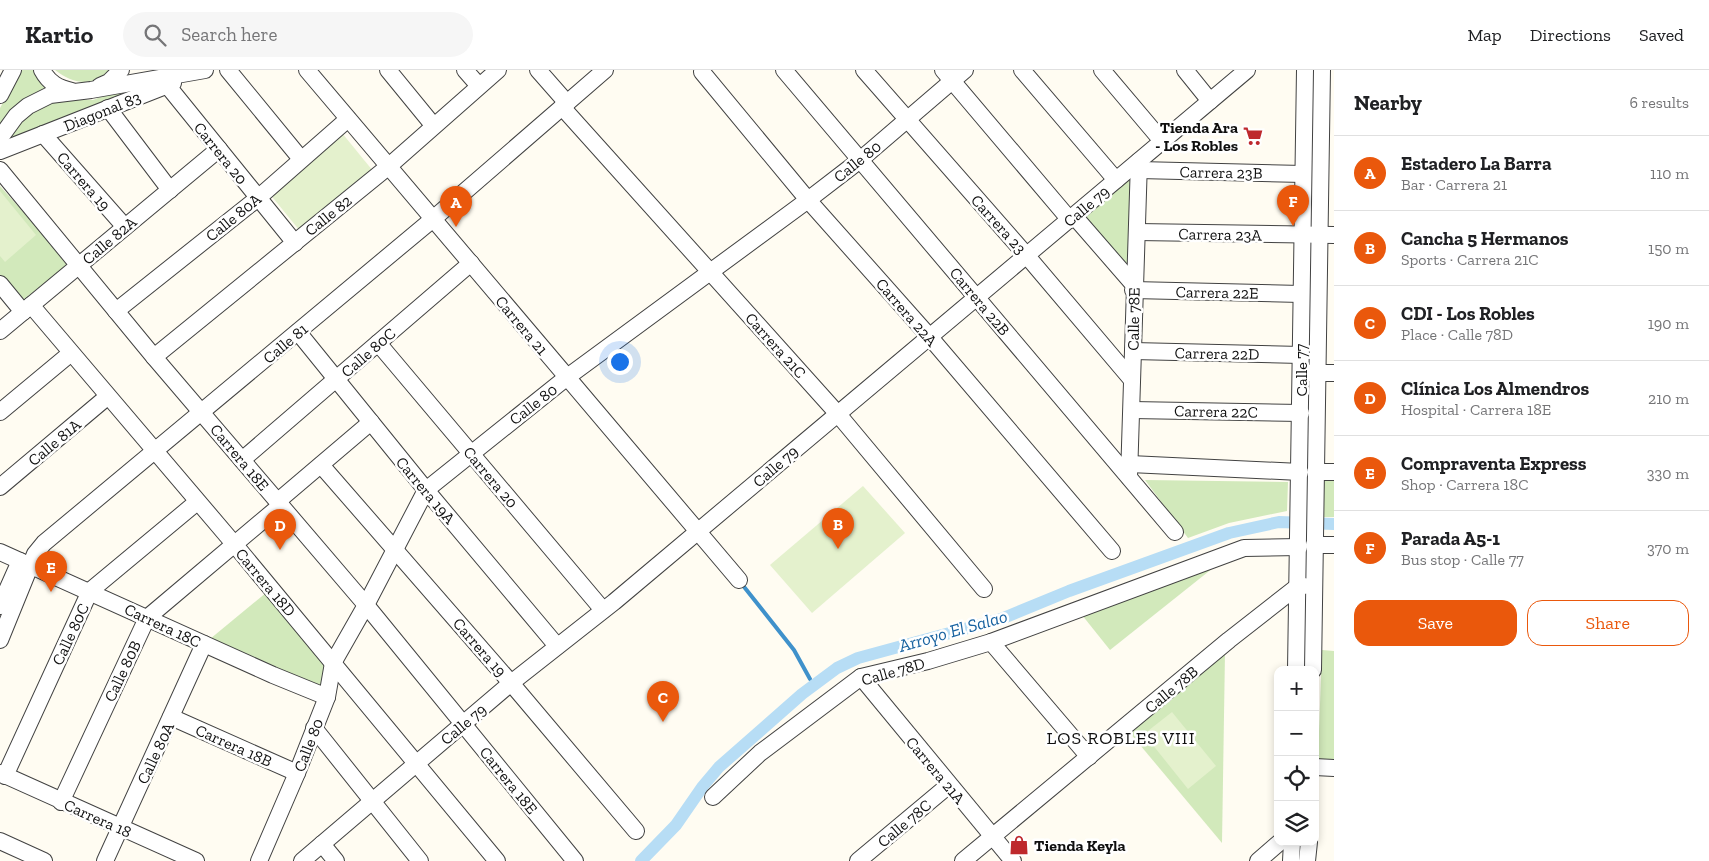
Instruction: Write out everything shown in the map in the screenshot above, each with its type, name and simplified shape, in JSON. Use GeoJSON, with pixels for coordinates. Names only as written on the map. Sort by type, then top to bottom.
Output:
{"type":"FeatureCollection","features":[{"type":"Feature","properties":{"kind":"street"},"geometry":{"type":"LineString","coordinates":[[0,95],[14,70]]}},
{"type":"Feature","properties":{"kind":"street"},"geometry":{"type":"LineString","coordinates":[[42,70],[60,88],[84,91],[109,82],[121,70]]}},
{"type":"Feature","properties":{"kind":"street"},"geometry":{"type":"LineString","coordinates":[[0,138],[16,116],[37,100],[50,95],[205,70]]}},
{"type":"Feature","properties":{"kind":"street","name":"Diagonal 83"},"geometry":{"type":"LineString","coordinates":[[0,151],[205,70]]}},
{"type":"Feature","properties":{"kind":"street"},"geometry":{"type":"LineString","coordinates":[[228,70],[301,159]]}},
{"type":"Feature","properties":{"kind":"street","name":"Carrera 21"},"geometry":{"type":"LineString","coordinates":[[307,70],[739,580]]}},
{"type":"Feature","properties":{"kind":"street"},"geometry":{"type":"LineString","coordinates":[[388,70],[434,125]]}},
{"type":"Feature","properties":{"kind":"street"},"geometry":{"type":"LineString","coordinates":[[465,70],[479,86]]}},
{"type":"Feature","properties":{"kind":"street","name":"Calle 82"},"geometry":{"type":"LineString","coordinates":[[154,357],[389,166],[498,70]]}},
{"type":"Feature","properties":{"kind":"street","name":"Carrera 21C"},"geometry":{"type":"LineString","coordinates":[[538,70],[564,105],[710,272],[837,413],[984,589]]}},
{"type":"Feature","properties":{"kind":"street","name":"Calle 81"},"geometry":{"type":"LineString","coordinates":[[0,606],[25,563],[44,543],[298,332],[605,70]]}},
{"type":"Feature","properties":{"kind":"street","name":"Carrera 22B"},"geometry":{"type":"LineString","coordinates":[[784,70],[978,298],[1130,470],[1175,532]]}},
{"type":"Feature","properties":{"kind":"street","name":"Carrera 23"},"geometry":{"type":"LineString","coordinates":[[864,70],[1027,256],[1132,380]]}},
{"type":"Feature","properties":{"kind":"street","name":"Calle 80"},"geometry":{"type":"LineString","coordinates":[[259,861],[297,773],[326,696],[333,663],[366,605],[426,490],[470,452],[566,378],[860,160],[907,120],[948,76],[965,70]]}},
{"type":"Feature","properties":{"kind":"street"},"geometry":{"type":"LineString","coordinates":[[1022,70],[1116,180]]}},
{"type":"Feature","properties":{"kind":"street"},"geometry":{"type":"LineString","coordinates":[[1102,70],[1162,142]]}},
{"type":"Feature","properties":{"kind":"street"},"geometry":{"type":"LineString","coordinates":[[1185,70],[1210,101]]}},
{"type":"Feature","properties":{"kind":"street","name":"Calle 79"},"geometry":{"type":"LineString","coordinates":[[302,861],[511,683],[603,610],[928,336],[978,298],[1116,180],[1139,166],[1162,142],[1247,70]]}},
{"type":"Feature","properties":{"kind":"street","name":"Calle 77"},"geometry":{"type":"LineString","coordinates":[[1305,70],[1300,413],[1308,472]]}},
{"type":"Feature","properties":{"kind":"street","name":"Calle 77"},"geometry":{"type":"LineString","coordinates":[[1313,666],[1306,586],[1306,539],[1308,472],[1326,235],[1327,115],[1322,70]]}},
{"type":"Feature","properties":{"kind":"street","name":"Carrera 22A"},"geometry":{"type":"LineString","coordinates":[[702,72],[808,200],[928,336],[1112,551]]}},
{"type":"Feature","properties":{"kind":"street"},"geometry":{"type":"LineString","coordinates":[[948,76],[1134,287]]}},
{"type":"Feature","properties":{"kind":"street","name":"Carrera 20"},"geometry":{"type":"LineString","coordinates":[[167,85],[294,243]]}},
{"type":"Feature","properties":{"kind":"street"},"geometry":{"type":"LineString","coordinates":[[108,108],[170,190]]}},
{"type":"Feature","properties":{"kind":"street","name":"Calle 80A"},"geometry":{"type":"LineString","coordinates":[[116,311],[258,198],[348,119]]}},
{"type":"Feature","properties":{"kind":"street","name":"Carrera 19"},"geometry":{"type":"LineString","coordinates":[[43,134],[125,227]]}},
{"type":"Feature","properties":{"kind":"street","name":"Calle 82A"},"geometry":{"type":"LineString","coordinates":[[0,331],[218,149]]}},
{"type":"Feature","properties":{"kind":"street","name":"Carrera 23B"},"geometry":{"type":"LineString","coordinates":[[1139,166],[1303,174]]}},
{"type":"Feature","properties":{"kind":"street","name":"Calle 78E"},"geometry":{"type":"LineString","coordinates":[[1130,470],[1139,166]]}},
{"type":"Feature","properties":{"kind":"street","name":"Carrera 18E"},"geometry":{"type":"LineString","coordinates":[[0,170],[154,357],[366,605],[575,861]]}},
{"type":"Feature","properties":{"kind":"street","name":"Carrera 23A"},"geometry":{"type":"LineString","coordinates":[[1137,232],[1326,235]]}},
{"type":"Feature","properties":{"kind":"street","name":"Calle 80C"},"geometry":{"type":"LineString","coordinates":[[242,460],[471,264]]}},
{"type":"Feature","properties":{"kind":"street","name":"Carrera 18D"},"geometry":{"type":"LineString","coordinates":[[0,284],[71,353],[418,763],[497,861]]}},
{"type":"Feature","properties":{"kind":"street","name":"Carrera 22E"},"geometry":{"type":"LineString","coordinates":[[1134,287],[1301,294]]}},
{"type":"Feature","properties":{"kind":"street","name":"Carrera 19A"},"geometry":{"type":"LineString","coordinates":[[298,332],[426,490],[557,646]]}},
{"type":"Feature","properties":{"kind":"street","name":"Carrera 20"},"geometry":{"type":"LineString","coordinates":[[378,343],[603,610]]}},
{"type":"Feature","properties":{"kind":"street","name":"Carrera 22D"},"geometry":{"type":"LineString","coordinates":[[1133,351],[1301,355]]}},
{"type":"Feature","properties":{"kind":"street"},"geometry":{"type":"LineString","coordinates":[[0,412],[71,353]]}},
{"type":"Feature","properties":{"kind":"street"},"geometry":{"type":"LineString","coordinates":[[1301,373],[1334,374]]}},
{"type":"Feature","properties":{"kind":"street","name":"Calle 81A"},"geometry":{"type":"LineString","coordinates":[[0,487],[107,397]]}},
{"type":"Feature","properties":{"kind":"street","name":"Carrera 22C"},"geometry":{"type":"LineString","coordinates":[[1132,410],[1300,413]]}},
{"type":"Feature","properties":{"kind":"street","name":"Calle 80B"},"geometry":{"type":"LineString","coordinates":[[61,802],[147,618],[235,545],[321,465],[371,422]]}},
{"type":"Feature","properties":{"kind":"street","name":"Carrera 19"},"geometry":{"type":"LineString","coordinates":[[321,465],[511,683],[636,831]]}},
{"type":"Feature","properties":{"kind":"street"},"geometry":{"type":"LineString","coordinates":[[1130,470],[1334,472]]}},
{"type":"Feature","properties":{"kind":"street","name":"Calle 80C"},"geometry":{"type":"LineString","coordinates":[[2,774],[90,591],[197,502]]}},
{"type":"Feature","properties":{"kind":"street"},"geometry":{"type":"LineString","coordinates":[[1306,539],[1334,545]]}},
{"type":"Feature","properties":{"kind":"street","name":"Calle 78D"},"geometry":{"type":"LineString","coordinates":[[714,796],[760,753],[861,677],[928,661],[990,642],[1244,548],[1306,539]]}},
{"type":"Feature","properties":{"kind":"street","name":"Carrera 18C"},"geometry":{"type":"LineString","coordinates":[[0,552],[204,644],[326,696]]}},
{"type":"Feature","properties":{"kind":"street","name":"Calle 81"},"geometry":{"type":"LineString","coordinates":[[0,640],[25,563]]}},
{"type":"Feature","properties":{"kind":"street","name":"Calle 77"},"geometry":{"type":"LineString","coordinates":[[1296,666],[1306,586]]}},
{"type":"Feature","properties":{"kind":"street","name":"Calle 78B"},"geometry":{"type":"LineString","coordinates":[[963,861],[1229,640],[1306,586]]}},
{"type":"Feature","properties":{"kind":"street"},"geometry":{"type":"LineString","coordinates":[[990,642],[1089,757]]}},
{"type":"Feature","properties":{"kind":"street","name":"Calle 80A"},"geometry":{"type":"LineString","coordinates":[[105,861],[204,644]]}},
{"type":"Feature","properties":{"kind":"street","name":"Carrera 21A"},"geometry":{"type":"LineString","coordinates":[[861,677],[1013,861]]}},
{"type":"Feature","properties":{"kind":"street","name":"Carrera 18B"},"geometry":{"type":"LineString","coordinates":[[171,717],[297,773]]}},
{"type":"Feature","properties":{"kind":"street"},"geometry":{"type":"LineString","coordinates":[[314,728],[420,861]]}},
{"type":"Feature","properties":{"kind":"street"},"geometry":{"type":"LineString","coordinates":[[1319,767],[1334,768]]}},
{"type":"Feature","properties":{"kind":"street","name":"Carrera 18"},"geometry":{"type":"LineString","coordinates":[[2,774],[196,861]]}},
{"type":"Feature","properties":{"kind":"street","name":"Calle 78C"},"geometry":{"type":"LineString","coordinates":[[858,861],[949,785]]}},
{"type":"Feature","properties":{"kind":"street"},"geometry":{"type":"LineString","coordinates":[[0,841],[44,861]]}},
{"type":"Feature","properties":{"kind":"street"},"geometry":{"type":"LineString","coordinates":[[322,844],[336,861]]}},
{"type":"Feature","properties":{"kind":"street"},"geometry":{"type":"LineString","coordinates":[[1260,859],[1275,846]]}},
{"type":"Feature","properties":{"kind":"street"},"geometry":{"type":"LineString","coordinates":[[1291,861],[1292,846]]}},
{"type":"Feature","properties":{"kind":"street"},"geometry":{"type":"LineString","coordinates":[[1307,861],[1308,846]]}},
{"type":"Feature","properties":{"kind":"green space"},"geometry":{"type":"Polygon","coordinates":[[[21,70],[34,70],[52,90],[0,133],[0,108],[21,70]]]}},
{"type":"Feature","properties":{"kind":"green space"},"geometry":{"type":"Polygon","coordinates":[[[55,70],[111,70],[97,79],[83,82],[70,79],[55,70]]]}},
{"type":"Feature","properties":{"kind":"green space"},"geometry":{"type":"Polygon","coordinates":[[[163,81],[5,145],[24,114],[55,97],[93,100],[108,94],[163,81]]]}},
{"type":"Feature","properties":{"kind":"green space"},"geometry":{"type":"Polygon","coordinates":[[[342,133],[373,171],[300,231],[269,193],[342,133]]]}},
{"type":"Feature","properties":{"kind":"green space"},"geometry":{"type":"Polygon","coordinates":[[[1136,170],[1132,275],[1078,216],[1136,170]]]}},
{"type":"Feature","properties":{"kind":"green space"},"geometry":{"type":"Polygon","coordinates":[[[0,186],[70,264],[19,303],[0,279],[0,186]]]}},
{"type":"Feature","properties":{"kind":"green space"},"geometry":{"type":"Polygon","coordinates":[[[0,191],[36,235],[5,262],[0,256],[0,191]]]}},
{"type":"Feature","properties":{"kind":"green space"},"geometry":{"type":"Polygon","coordinates":[[[1324,479],[1334,479],[1334,517],[1323,517],[1324,479]]]}},
{"type":"Feature","properties":{"kind":"green space"},"geometry":{"type":"Polygon","coordinates":[[[1145,480],[1288,482],[1287,511],[1229,523],[1188,538],[1145,480]]]}},
{"type":"Feature","properties":{"kind":"green space"},"geometry":{"type":"Polygon","coordinates":[[[863,486],[905,533],[812,613],[770,565],[863,486]]]}},
{"type":"Feature","properties":{"kind":"green space"},"geometry":{"type":"Polygon","coordinates":[[[1223,560],[1110,650],[1082,615],[1223,560]]]}},
{"type":"Feature","properties":{"kind":"green space"},"geometry":{"type":"Polygon","coordinates":[[[267,592],[326,662],[322,688],[210,639],[267,592]]]}},
{"type":"Feature","properties":{"kind":"green space"},"geometry":{"type":"Polygon","coordinates":[[[1322,650],[1334,651],[1334,759],[1319,759],[1322,650]]]}},
{"type":"Feature","properties":{"kind":"green space"},"geometry":{"type":"Polygon","coordinates":[[[1225,653],[1222,843],[1130,733],[1225,653]]]}},
{"type":"Feature","properties":{"kind":"green space"},"geometry":{"type":"Polygon","coordinates":[[[1172,712],[1216,766],[1188,789],[1144,734],[1172,712]]]}},
{"type":"Feature","properties":{"kind":"waterway","name":"Arroyo El Salao"},"geometry":{"type":"LineString","coordinates":[[641,861],[676,825],[703,786],[719,767],[802,694],[837,668],[858,658],[1001,619],[1069,591],[1229,533],[1279,522],[1334,524]]}},
{"type":"Feature","properties":{"kind":"waterway"},"geometry":{"type":"LineString","coordinates":[[741,583],[794,650],[810,679]]}},
{"type":"Feature","properties":{"kind":"place","name":"Tienda Ara - Los Robles"},"geometry":{"type":"Point","coordinates":[1253,136]}},
{"type":"Feature","properties":{"kind":"place","name":"Parada A5-1"},"geometry":{"type":"Point","coordinates":[1293,226]}},
{"type":"Feature","properties":{"kind":"place","name":"Estadero La Barra"},"geometry":{"type":"Point","coordinates":[456,227]}},
{"type":"Feature","properties":{"kind":"place","name":"Cancha 5 Hermanos"},"geometry":{"type":"Point","coordinates":[838,549]}},
{"type":"Feature","properties":{"kind":"place","name":"Clínica Los Almendros"},"geometry":{"type":"Point","coordinates":[280,550]}},
{"type":"Feature","properties":{"kind":"place","name":"Compraventa Express"},"geometry":{"type":"Point","coordinates":[51,592]}},
{"type":"Feature","properties":{"kind":"place","name":"CDI - Los Robles"},"geometry":{"type":"Point","coordinates":[663,722]}},
{"type":"Feature","properties":{"kind":"place","name":"Tienda Keyla"},"geometry":{"type":"Point","coordinates":[1019,845]}},
{"type":"Feature","properties":{"kind":"district","name":"LOS ROBLES VIII"},"geometry":{"type":"Point","coordinates":[1121,738]}}]}
